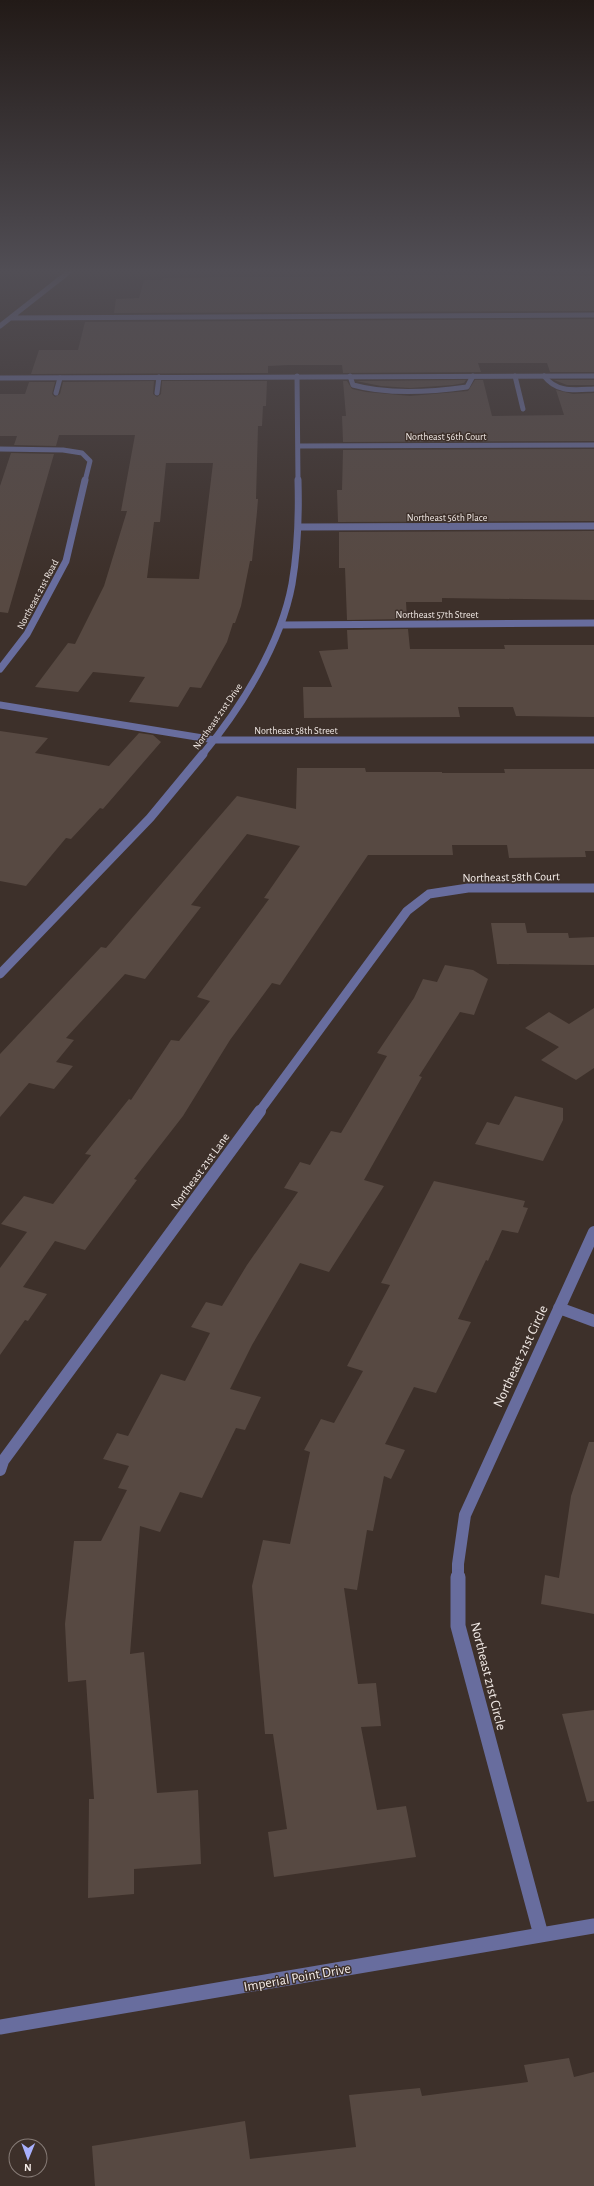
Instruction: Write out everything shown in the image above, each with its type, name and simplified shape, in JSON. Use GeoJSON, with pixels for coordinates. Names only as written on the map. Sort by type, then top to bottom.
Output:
{"type":"FeatureCollection","features":[{"type":"Feature","properties":{"kind":"street","name":"Northeast 21st Drive"},"geometry":{"type":"LineString","coordinates":[[0,974],[150,818],[215,740],[247,693],[281,625],[292,584],[299,527],[297,376]]}},
{"type":"Feature","properties":{"kind":"street"},"geometry":{"type":"LineString","coordinates":[[350,376],[353,385],[364,388],[445,389],[468,387],[473,376]]}},
{"type":"Feature","properties":{"kind":"street"},"geometry":{"type":"LineString","coordinates":[[515,376],[523,409]]}},
{"type":"Feature","properties":{"kind":"street"},"geometry":{"type":"LineString","coordinates":[[544,376],[550,386],[556,388],[594,389]]}},
{"type":"Feature","properties":{"kind":"street"},"geometry":{"type":"LineString","coordinates":[[0,378],[594,376]]}},
{"type":"Feature","properties":{"kind":"street"},"geometry":{"type":"LineString","coordinates":[[157,394],[160,377]]}},
{"type":"Feature","properties":{"kind":"street"},"geometry":{"type":"LineString","coordinates":[[56,393],[60,378]]}},
{"type":"Feature","properties":{"kind":"street","name":"Northeast 56th Court"},"geometry":{"type":"LineString","coordinates":[[299,446],[594,445]]}},
{"type":"Feature","properties":{"kind":"street","name":"Northeast 21st Road"},"geometry":{"type":"LineString","coordinates":[[0,450],[63,450],[82,453],[90,461],[66,561],[27,634],[0,669]]}},
{"type":"Feature","properties":{"kind":"street","name":"Northeast 56th Place"},"geometry":{"type":"LineString","coordinates":[[299,527],[594,526]]}},
{"type":"Feature","properties":{"kind":"street","name":"Northeast 57th Street"},"geometry":{"type":"LineString","coordinates":[[281,625],[594,623]]}},
{"type":"Feature","properties":{"kind":"street","name":"Northeast 58th Street"},"geometry":{"type":"LineString","coordinates":[[0,705],[181,733],[215,740],[594,740]]}},
{"type":"Feature","properties":{"kind":"street","name":"Northeast 58th Court"},"geometry":{"type":"LineString","coordinates":[[429,894],[468,888],[594,888]]}},
{"type":"Feature","properties":{"kind":"street","name":"Northeast 21st Lane"},"geometry":{"type":"LineString","coordinates":[[0,1470],[3,1461],[408,911],[429,894]]}},
{"type":"Feature","properties":{"kind":"street","name":"Northeast 21st Circle"},"geometry":{"type":"LineString","coordinates":[[541,1935],[458,1626],[458,1564],[465,1515],[594,1232]]}},
{"type":"Feature","properties":{"kind":"street"},"geometry":{"type":"LineString","coordinates":[[559,1308],[594,1321]]}},
{"type":"Feature","properties":{"kind":"street","name":"Imperial Point Drive"},"geometry":{"type":"LineString","coordinates":[[0,2027],[594,1926]]}},
{"type":"Feature","properties":{"kind":"building"},"geometry":{"type":"Polygon","coordinates":[[[31,373],[265,373],[31,374],[31,373]]]}},
{"type":"Feature","properties":{"kind":"building"},"geometry":{"type":"Polygon","coordinates":[[[466,380],[464,383],[453,385],[410,388],[381,386],[356,381],[466,380]]]}},
{"type":"Feature","properties":{"kind":"building"},"geometry":{"type":"Polygon","coordinates":[[[475,380],[483,380],[492,416],[564,415],[556,390],[573,394],[594,393],[594,441],[343,442],[342,416],[346,416],[343,381],[347,381],[352,389],[366,392],[410,396],[468,391],[475,380]]]}},
{"type":"Feature","properties":{"kind":"building"},"geometry":{"type":"Polygon","coordinates":[[[554,380],[594,380],[594,385],[567,385],[554,380]]]}},
{"type":"Feature","properties":{"kind":"building"},"geometry":{"type":"Polygon","coordinates":[[[154,381],[153,394],[157,397],[161,394],[162,381],[267,381],[266,406],[263,406],[262,426],[258,426],[256,499],[258,499],[252,561],[250,561],[241,606],[235,623],[233,623],[227,642],[201,688],[190,687],[178,707],[129,702],[145,677],[93,672],[78,692],[35,687],[68,643],[75,644],[104,586],[127,511],[121,511],[135,435],[59,435],[56,446],[14,445],[17,436],[0,436],[0,394],[25,394],[29,382],[55,382],[52,394],[55,397],[60,394],[63,382],[154,381]],[[166,463],[160,522],[154,522],[147,578],[199,579],[213,463],[166,463]]]}},
{"type":"Feature","properties":{"kind":"building"},"geometry":{"type":"Polygon","coordinates":[[[594,449],[594,521],[338,522],[337,490],[342,490],[343,450],[594,449]]]}},
{"type":"Feature","properties":{"kind":"building"},"geometry":{"type":"Polygon","coordinates":[[[11,453],[54,454],[8,613],[0,612],[0,486],[11,453]]]}},
{"type":"Feature","properties":{"kind":"building"},"geometry":{"type":"Polygon","coordinates":[[[594,531],[594,600],[442,598],[442,602],[406,602],[407,619],[347,620],[345,568],[339,568],[339,532],[594,531]]]}},
{"type":"Feature","properties":{"kind":"building"},"geometry":{"type":"Polygon","coordinates":[[[408,629],[410,649],[505,649],[504,645],[594,645],[594,717],[516,716],[513,707],[458,707],[460,717],[304,718],[303,687],[332,687],[319,651],[348,649],[347,630],[408,629]]]}},
{"type":"Feature","properties":{"kind":"building"},"geometry":{"type":"Polygon","coordinates":[[[0,731],[48,738],[35,753],[109,766],[139,733],[153,735],[161,742],[103,809],[100,808],[71,839],[66,838],[26,886],[0,881],[0,731]]]}},
{"type":"Feature","properties":{"kind":"building"},"geometry":{"type":"Polygon","coordinates":[[[297,768],[365,768],[366,772],[442,773],[505,773],[504,769],[594,769],[594,851],[585,851],[586,857],[509,858],[507,845],[452,845],[453,855],[368,855],[280,985],[272,983],[230,1040],[183,1116],[134,1179],[137,1180],[85,1250],[55,1241],[23,1287],[47,1294],[28,1321],[25,1320],[0,1355],[0,1268],[27,1232],[1,1224],[24,1196],[53,1204],[91,1155],[85,1154],[129,1099],[131,1100],[171,1040],[179,1041],[210,1001],[197,997],[269,899],[264,898],[300,846],[247,834],[191,905],[201,907],[145,979],[125,974],[66,1038],[74,1040],[56,1062],[73,1066],[54,1089],[29,1083],[0,1117],[0,1054],[101,947],[106,948],[237,796],[296,809],[297,768]]]}},
{"type":"Feature","properties":{"kind":"building"},"geometry":{"type":"Polygon","coordinates":[[[491,923],[525,923],[527,933],[568,933],[569,938],[594,937],[594,965],[497,964],[491,923]]]}},
{"type":"Feature","properties":{"kind":"building"},"geometry":{"type":"Polygon","coordinates":[[[445,965],[473,970],[488,979],[474,1015],[460,1012],[419,1076],[422,1077],[364,1180],[384,1186],[329,1272],[300,1263],[252,1345],[230,1389],[261,1397],[245,1430],[236,1428],[202,1498],[180,1492],[160,1532],[140,1526],[130,1654],[144,1652],[157,1793],[198,1790],[201,1864],[134,1869],[134,1894],[88,1898],[89,1799],[94,1799],[86,1680],[68,1682],[65,1624],[74,1541],[101,1541],[127,1490],[118,1488],[129,1466],[103,1459],[117,1433],[128,1436],[161,1374],[185,1381],[210,1333],[191,1327],[206,1302],[222,1306],[247,1265],[298,1192],[284,1188],[300,1162],[310,1165],[331,1131],[341,1133],[387,1056],[377,1053],[414,998],[423,979],[437,982],[445,965]]]}},
{"type":"Feature","properties":{"kind":"building"},"geometry":{"type":"Polygon","coordinates":[[[594,1008],[594,1068],[576,1080],[541,1060],[559,1047],[525,1028],[549,1012],[569,1024],[594,1008]]]}},
{"type":"Feature","properties":{"kind":"building"},"geometry":{"type":"Polygon","coordinates":[[[515,1096],[563,1108],[563,1120],[543,1161],[475,1144],[487,1122],[499,1125],[515,1096]]]}},
{"type":"Feature","properties":{"kind":"building"},"geometry":{"type":"Polygon","coordinates":[[[434,1181],[525,1201],[523,1207],[528,1208],[518,1233],[502,1230],[488,1261],[486,1260],[458,1319],[471,1322],[436,1393],[414,1387],[385,1444],[405,1450],[391,1479],[384,1476],[373,1531],[367,1530],[357,1590],[344,1588],[358,1684],[376,1683],[381,1726],[361,1727],[377,1810],[406,1806],[416,1857],[274,1877],[268,1832],[287,1829],[273,1734],[265,1734],[252,1586],[263,1540],[290,1544],[310,1452],[304,1450],[321,1419],[334,1423],[363,1371],[347,1366],[390,1285],[381,1283],[434,1181]]]}},
{"type":"Feature","properties":{"kind":"building"},"geometry":{"type":"Polygon","coordinates":[[[589,1442],[594,1442],[594,1614],[541,1604],[545,1575],[559,1578],[571,1496],[589,1442]]]}},
{"type":"Feature","properties":{"kind":"building"},"geometry":{"type":"Polygon","coordinates":[[[594,1710],[594,1801],[587,1802],[562,1714],[594,1710]]]}},
{"type":"Feature","properties":{"kind":"building"},"geometry":{"type":"Polygon","coordinates":[[[569,2058],[574,2077],[594,2072],[594,2186],[95,2186],[92,2146],[245,2121],[250,2159],[356,2147],[349,2095],[420,2088],[422,2096],[528,2082],[524,2065],[569,2058]]]}}]}
